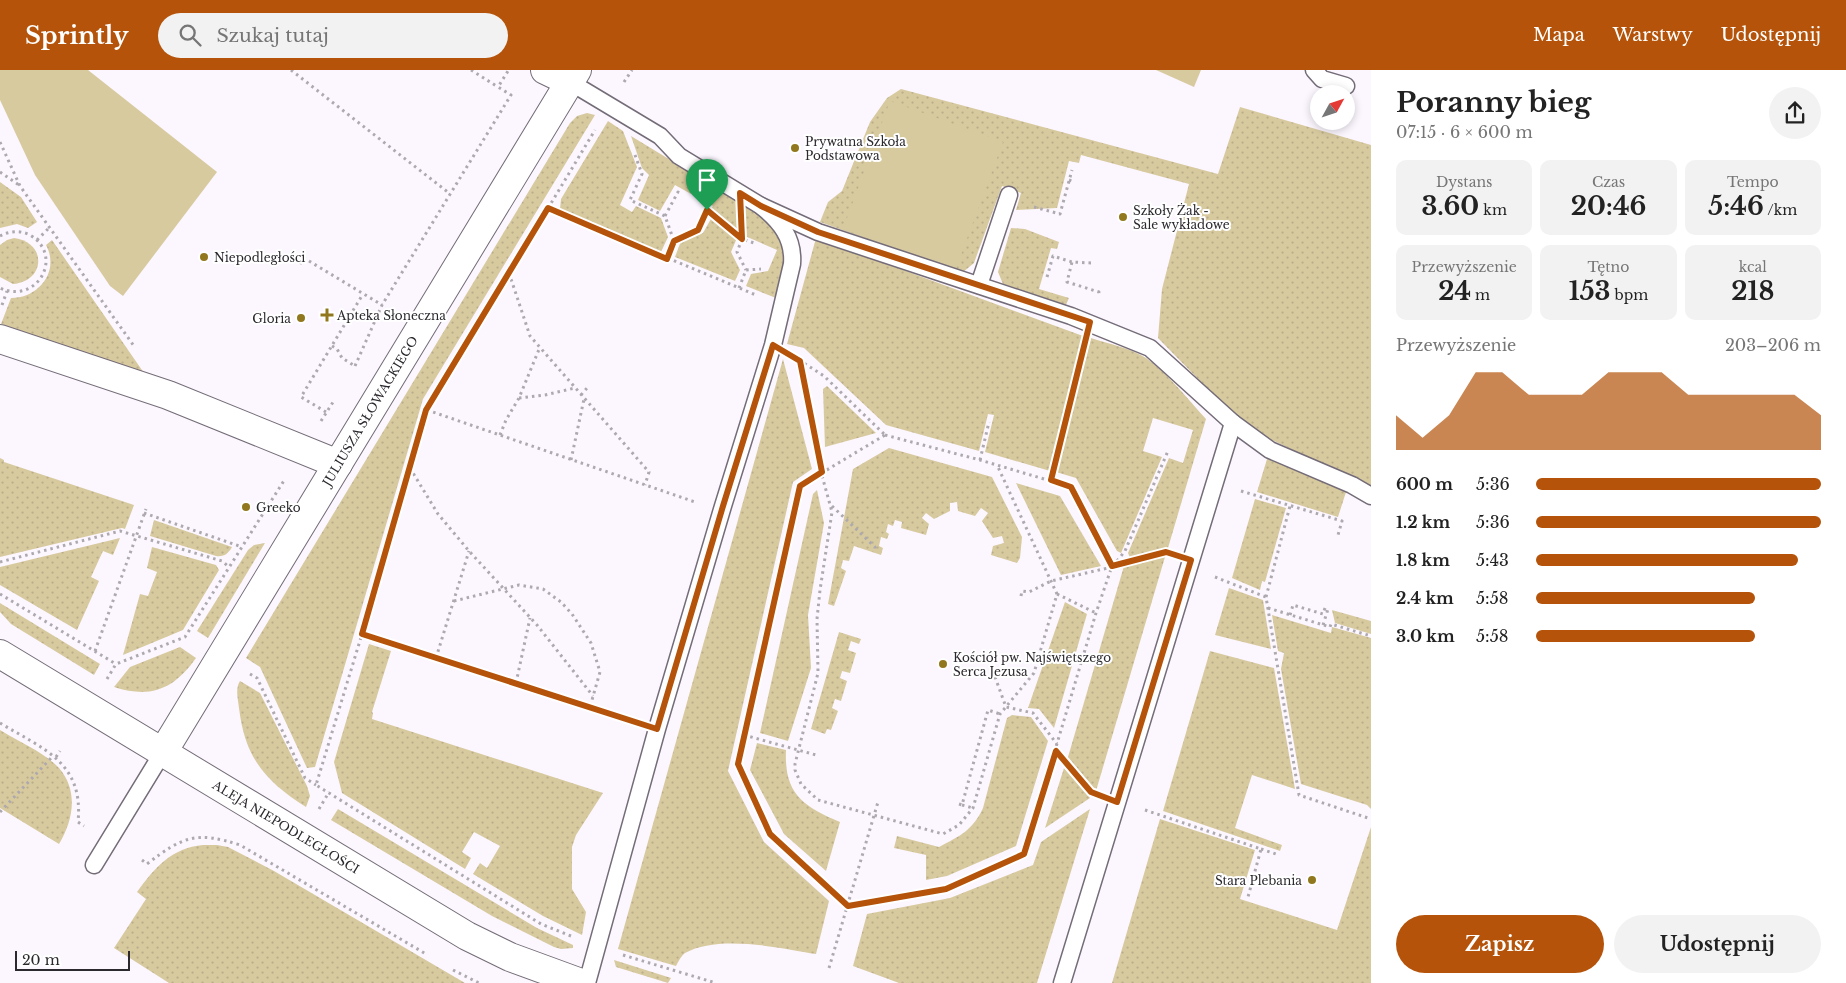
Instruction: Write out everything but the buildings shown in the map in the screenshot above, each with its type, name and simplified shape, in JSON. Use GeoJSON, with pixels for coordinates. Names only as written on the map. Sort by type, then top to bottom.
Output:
{"type":"FeatureCollection","features":[{"type":"Feature","properties":{"kind":"street"},"geometry":{"type":"LineString","coordinates":[[545,70],[573,76]]}},
{"type":"Feature","properties":{"kind":"street","name":"JULIUSZA SŁOWACKIEGO"},"geometry":{"type":"LineString","coordinates":[[163,752],[573,76]]}},
{"type":"Feature","properties":{"kind":"street"},"geometry":{"type":"LineString","coordinates":[[0,339],[168,395],[338,464]]}},
{"type":"Feature","properties":{"kind":"street","name":"ALEJA NIEPODLEGŁOŚCI"},"geometry":{"type":"LineString","coordinates":[[0,654],[467,936],[510,957],[581,983]]}},
{"type":"Feature","properties":{"kind":"lane"},"geometry":{"type":"LineString","coordinates":[[1314,70],[1322,79],[1343,85]]}},
{"type":"Feature","properties":{"kind":"lane"},"geometry":{"type":"LineString","coordinates":[[573,76],[620,113],[660,136],[679,156],[761,206],[818,232],[1090,322],[1150,348],[1233,423],[1270,450],[1352,485],[1371,496]]}},
{"type":"Feature","properties":{"kind":"lane"},"geometry":{"type":"LineString","coordinates":[[980,285],[1008,195]]}},
{"type":"Feature","properties":{"kind":"lane"},"geometry":{"type":"LineString","coordinates":[[587,983],[657,729],[773,345],[792,264],[791,243],[780,223],[761,206]]}},
{"type":"Feature","properties":{"kind":"lane"},"geometry":{"type":"LineString","coordinates":[[1062,983],[1233,423]]}},
{"type":"Feature","properties":{"kind":"lane"},"geometry":{"type":"LineString","coordinates":[[94,865],[163,752]]}},
{"type":"Feature","properties":{"kind":"path"},"geometry":{"type":"LineString","coordinates":[[291,70],[449,194]]}},
{"type":"Feature","properties":{"kind":"path"},"geometry":{"type":"LineString","coordinates":[[350,374],[382,305],[511,95],[471,70]]}},
{"type":"Feature","properties":{"kind":"path"},"geometry":{"type":"LineString","coordinates":[[498,87],[508,71]]}},
{"type":"Feature","properties":{"kind":"path"},"geometry":{"type":"LineString","coordinates":[[620,113],[642,174],[630,200],[665,216],[674,241],[667,259]]}},
{"type":"Feature","properties":{"kind":"path"},"geometry":{"type":"LineString","coordinates":[[316,785],[362,634],[426,410],[597,127]]}},
{"type":"Feature","properties":{"kind":"path"},"geometry":{"type":"LineString","coordinates":[[0,142],[20,186],[138,352]]}},
{"type":"Feature","properties":{"kind":"path"},"geometry":{"type":"LineString","coordinates":[[1060,214],[1072,170]]}},
{"type":"Feature","properties":{"kind":"path"},"geometry":{"type":"LineString","coordinates":[[0,172],[20,186]]}},
{"type":"Feature","properties":{"kind":"path"},"geometry":{"type":"LineString","coordinates":[[1069,180],[1074,182]]}},
{"type":"Feature","properties":{"kind":"path"},"geometry":{"type":"LineString","coordinates":[[665,216],[678,192],[685,196]]}},
{"type":"Feature","properties":{"kind":"path"},"geometry":{"type":"LineString","coordinates":[[739,288],[746,270],[737,252],[742,239],[740,193]]}},
{"type":"Feature","properties":{"kind":"path"},"geometry":{"type":"LineString","coordinates":[[704,205],[708,208],[707,210],[742,239],[758,244]]}},
{"type":"Feature","properties":{"kind":"path"},"geometry":{"type":"LineString","coordinates":[[548,208],[782,306]]}},
{"type":"Feature","properties":{"kind":"path"},"geometry":{"type":"LineString","coordinates":[[674,241],[698,230],[707,210]]}},
{"type":"Feature","properties":{"kind":"path"},"geometry":{"type":"LineString","coordinates":[[37,240],[49,228]]}},
{"type":"Feature","properties":{"kind":"path"},"geometry":{"type":"LineString","coordinates":[[0,236],[15,231],[27,233],[37,240],[43,248],[46,258],[44,272],[40,280],[32,287],[21,292],[7,291],[0,288]]}},
{"type":"Feature","properties":{"kind":"path"},"geometry":{"type":"LineString","coordinates":[[300,264],[304,258],[382,305]]}},
{"type":"Feature","properties":{"kind":"path"},"geometry":{"type":"LineString","coordinates":[[1091,263],[1072,262],[1067,282],[1099,292]]}},
{"type":"Feature","properties":{"kind":"path"},"geometry":{"type":"LineString","coordinates":[[746,270],[766,269]]}},
{"type":"Feature","properties":{"kind":"path"},"geometry":{"type":"LineString","coordinates":[[509,273],[530,336],[649,472],[645,485]]}},
{"type":"Feature","properties":{"kind":"path"},"geometry":{"type":"LineString","coordinates":[[0,311],[7,291]]}},
{"type":"Feature","properties":{"kind":"path"},"geometry":{"type":"LineString","coordinates":[[326,412],[301,397],[363,294]]}},
{"type":"Feature","properties":{"kind":"path"},"geometry":{"type":"LineString","coordinates":[[1051,480],[1090,322]]}},
{"type":"Feature","properties":{"kind":"path"},"geometry":{"type":"LineString","coordinates":[[773,345],[824,376],[885,435],[980,460],[1071,487],[1112,566]]}},
{"type":"Feature","properties":{"kind":"path"},"geometry":{"type":"LineString","coordinates":[[332,346],[337,349],[342,358],[355,366]]}},
{"type":"Feature","properties":{"kind":"path"},"geometry":{"type":"LineString","coordinates":[[500,435],[506,420],[519,398],[540,347]]}},
{"type":"Feature","properties":{"kind":"path"},"geometry":{"type":"LineString","coordinates":[[800,361],[822,472],[831,506],[817,619],[818,673],[798,750],[795,770],[801,784],[812,796],[818,800],[943,834],[959,825],[972,808],[1000,714],[1034,673],[1057,594]]}},
{"type":"Feature","properties":{"kind":"path"},"geometry":{"type":"LineString","coordinates":[[519,398],[546,395],[575,388]]}},
{"type":"Feature","properties":{"kind":"path"},"geometry":{"type":"LineString","coordinates":[[581,395],[588,388]]}},
{"type":"Feature","properties":{"kind":"path"},"geometry":{"type":"LineString","coordinates":[[316,428],[336,397]]}},
{"type":"Feature","properties":{"kind":"path"},"geometry":{"type":"LineString","coordinates":[[571,460],[584,398]]}},
{"type":"Feature","properties":{"kind":"path"},"geometry":{"type":"LineString","coordinates":[[426,410],[645,485],[722,509]]}},
{"type":"Feature","properties":{"kind":"path"},"geometry":{"type":"LineString","coordinates":[[980,460],[989,422]]}},
{"type":"Feature","properties":{"kind":"path"},"geometry":{"type":"LineString","coordinates":[[848,906],[770,834],[738,764],[800,486],[885,435]]}},
{"type":"Feature","properties":{"kind":"path"},"geometry":{"type":"LineString","coordinates":[[848,906],[946,889],[1024,854],[1112,566],[1125,551],[1168,451]]}},
{"type":"Feature","properties":{"kind":"path"},"geometry":{"type":"LineString","coordinates":[[996,465],[1057,594],[1096,614]]}},
{"type":"Feature","properties":{"kind":"path"},"geometry":{"type":"LineString","coordinates":[[410,468],[438,514],[561,654],[593,696]]}},
{"type":"Feature","properties":{"kind":"path"},"geometry":{"type":"LineString","coordinates":[[105,682],[116,664],[185,637],[288,473]]}},
{"type":"Feature","properties":{"kind":"path"},"geometry":{"type":"LineString","coordinates":[[1214,483],[1342,521],[1338,535]]}},
{"type":"Feature","properties":{"kind":"path"},"geometry":{"type":"LineString","coordinates":[[831,506],[875,546],[875,552]]}},
{"type":"Feature","properties":{"kind":"path"},"geometry":{"type":"LineString","coordinates":[[1290,506],[1266,597],[1299,795],[1371,819]]}},
{"type":"Feature","properties":{"kind":"path"},"geometry":{"type":"LineString","coordinates":[[95,651],[145,511],[242,547]]}},
{"type":"Feature","properties":{"kind":"path"},"geometry":{"type":"LineString","coordinates":[[0,562],[120,532],[222,561],[229,567]]}},
{"type":"Feature","properties":{"kind":"path"},"geometry":{"type":"LineString","coordinates":[[436,658],[469,551]]}},
{"type":"Feature","properties":{"kind":"path"},"geometry":{"type":"LineString","coordinates":[[1021,596],[1022,591],[1029,592],[1051,581],[1166,552],[1266,597]]}},
{"type":"Feature","properties":{"kind":"path"},"geometry":{"type":"LineString","coordinates":[[454,601],[519,585],[543,589],[561,602],[572,614],[591,643],[600,672],[590,707]]}},
{"type":"Feature","properties":{"kind":"path"},"geometry":{"type":"LineString","coordinates":[[0,594],[116,664]]}},
{"type":"Feature","properties":{"kind":"path"},"geometry":{"type":"LineString","coordinates":[[1290,615],[1293,605],[1323,614],[1326,608],[1323,625]]}},
{"type":"Feature","properties":{"kind":"path"},"geometry":{"type":"LineString","coordinates":[[1268,608],[1330,627],[1331,624],[1371,636]]}},
{"type":"Feature","properties":{"kind":"path"},"geometry":{"type":"LineString","coordinates":[[516,684],[530,618]]}},
{"type":"Feature","properties":{"kind":"path"},"geometry":{"type":"LineString","coordinates":[[362,634],[657,729]]}},
{"type":"Feature","properties":{"kind":"path"},"geometry":{"type":"LineString","coordinates":[[249,673],[257,678],[304,778],[541,924],[576,939]]}},
{"type":"Feature","properties":{"kind":"path"},"geometry":{"type":"LineString","coordinates":[[995,677],[1006,707]]}},
{"type":"Feature","properties":{"kind":"path"},"geometry":{"type":"LineString","coordinates":[[1006,707],[1033,713],[1058,745]]}},
{"type":"Feature","properties":{"kind":"path"},"geometry":{"type":"LineString","coordinates":[[972,808],[961,805],[988,710],[1000,714]]}},
{"type":"Feature","properties":{"kind":"path"},"geometry":{"type":"LineString","coordinates":[[0,722],[55,756],[64,765],[75,785],[79,808],[78,822],[85,826]]}},
{"type":"Feature","properties":{"kind":"path"},"geometry":{"type":"LineString","coordinates":[[744,735],[816,755]]}},
{"type":"Feature","properties":{"kind":"path"},"geometry":{"type":"LineString","coordinates":[[0,812],[60,751]]}},
{"type":"Feature","properties":{"kind":"path"},"geometry":{"type":"LineString","coordinates":[[1056,751],[1091,792],[1279,855]]}},
{"type":"Feature","properties":{"kind":"path"},"geometry":{"type":"LineString","coordinates":[[318,812],[329,792]]}},
{"type":"Feature","properties":{"kind":"path"},"geometry":{"type":"LineString","coordinates":[[829,968],[878,802]]}},
{"type":"Feature","properties":{"kind":"path"},"geometry":{"type":"LineString","coordinates":[[142,860],[147,864],[174,845],[200,836],[219,838],[240,845],[432,957]]}},
{"type":"Feature","properties":{"kind":"path"},"geometry":{"type":"LineString","coordinates":[[1248,897],[1261,849]]}},
{"type":"Feature","properties":{"kind":"path"},"geometry":{"type":"LineString","coordinates":[[621,955],[716,983]]}},
{"type":"Feature","properties":{"kind":"path"},"geometry":{"type":"LineString","coordinates":[[448,966],[479,983]]}},
{"type":"Feature","properties":{"kind":"shaded area"},"geometry":{"type":"Polygon","coordinates":[[[0,70],[88,70],[217,172],[123,296],[110,286],[35,175],[0,100],[0,70]]]}},
{"type":"Feature","properties":{"kind":"shaded area"},"geometry":{"type":"Polygon","coordinates":[[[1156,70],[1201,70],[1194,87],[1156,70]]]}},
{"type":"Feature","properties":{"kind":"shaded area"},"geometry":{"type":"Polygon","coordinates":[[[901,89],[1218,174],[1240,107],[1310,127],[1310,130],[1319,130],[1371,145],[1371,487],[1249,431],[1158,338],[1162,289],[1189,184],[1081,155],[1079,163],[1069,161],[1057,208],[1016,210],[1021,193],[1002,186],[974,263],[962,273],[820,222],[828,202],[842,191],[870,122],[887,98],[901,89]]]}},
{"type":"Feature","properties":{"kind":"shaded area"},"geometry":{"type":"Polygon","coordinates":[[[890,101],[1003,142],[955,271],[843,229],[890,101]]]}},
{"type":"Feature","properties":{"kind":"shaded area"},"geometry":{"type":"Polygon","coordinates":[[[587,113],[595,115],[423,399],[315,767],[307,768],[260,667],[246,658],[570,123],[577,116],[587,113]]]}},
{"type":"Feature","properties":{"kind":"shaded area"},"geometry":{"type":"Polygon","coordinates":[[[608,121],[623,131],[637,167],[620,205],[632,212],[636,206],[661,218],[668,237],[661,252],[560,209],[561,199],[608,121]]]}},
{"type":"Feature","properties":{"kind":"shaded area"},"geometry":{"type":"Polygon","coordinates":[[[631,136],[700,178],[691,194],[675,185],[660,211],[638,200],[649,175],[642,168],[631,136]]]}},
{"type":"Feature","properties":{"kind":"shaded area"},"geometry":{"type":"Polygon","coordinates":[[[706,181],[736,200],[738,232],[711,209],[713,206],[697,197],[706,181]]]}},
{"type":"Feature","properties":{"kind":"shaded area"},"geometry":{"type":"Polygon","coordinates":[[[0,182],[21,197],[37,222],[28,228],[17,224],[0,228],[0,182]]]}},
{"type":"Feature","properties":{"kind":"shaded area"},"geometry":{"type":"Polygon","coordinates":[[[745,205],[767,221],[777,234],[784,250],[785,264],[776,298],[746,286],[751,274],[768,271],[777,250],[745,236],[745,205]]]}},
{"type":"Feature","properties":{"kind":"shaded area"},"geometry":{"type":"Polygon","coordinates":[[[712,217],[737,238],[731,252],[740,270],[735,281],[675,257],[681,241],[703,233],[712,217]]]}},
{"type":"Feature","properties":{"kind":"shaded area"},"geometry":{"type":"Polygon","coordinates":[[[1011,228],[1025,229],[1059,242],[1057,249],[1051,248],[1039,289],[1069,298],[1065,307],[1003,284],[998,272],[1011,228]]]}},
{"type":"Feature","properties":{"kind":"shaded area"},"geometry":{"type":"Polygon","coordinates":[[[14,238],[25,241],[32,246],[37,254],[38,261],[37,269],[32,276],[24,281],[13,284],[0,277],[0,245],[14,238]]]}},
{"type":"Feature","properties":{"kind":"shaded area"},"geometry":{"type":"Polygon","coordinates":[[[816,238],[1083,336],[1050,471],[985,452],[994,415],[988,414],[979,451],[886,425],[804,348],[787,344],[816,238]]]}},
{"type":"Feature","properties":{"kind":"shaded area"},"geometry":{"type":"Polygon","coordinates":[[[52,240],[144,373],[1,324],[11,298],[21,297],[30,293],[44,281],[50,264],[50,255],[46,245],[52,240]]]}},
{"type":"Feature","properties":{"kind":"shaded area"},"geometry":{"type":"Polygon","coordinates":[[[1091,338],[1126,349],[1146,358],[1170,379],[1206,419],[1168,548],[1130,558],[1128,553],[1169,458],[1183,463],[1193,430],[1153,418],[1143,451],[1162,457],[1121,553],[1117,551],[1076,478],[1056,472],[1091,338]]]}},
{"type":"Feature","properties":{"kind":"shaded area"},"geometry":{"type":"Polygon","coordinates":[[[783,359],[812,469],[793,482],[728,771],[764,842],[829,901],[816,954],[749,944],[715,944],[699,947],[685,953],[676,966],[618,949],[783,359]]]}},
{"type":"Feature","properties":{"kind":"shaded area"},"geometry":{"type":"Polygon","coordinates":[[[827,386],[876,433],[825,447],[823,389],[827,386]]]}},
{"type":"Feature","properties":{"kind":"shaded area"},"geometry":{"type":"Polygon","coordinates":[[[889,448],[992,477],[1022,537],[1020,558],[1017,563],[991,555],[993,546],[1004,543],[1002,536],[993,538],[982,521],[988,513],[981,508],[975,516],[958,511],[957,502],[950,503],[950,511],[934,519],[926,513],[922,518],[929,524],[926,535],[901,528],[902,522],[895,520],[893,526],[888,524],[886,532],[889,534],[887,539],[881,537],[879,546],[883,548],[881,555],[854,546],[849,561],[843,560],[841,568],[846,571],[834,606],[828,604],[853,469],[889,448]]]}},
{"type":"Feature","properties":{"kind":"shaded area"},"geometry":{"type":"Polygon","coordinates":[[[0,458],[4,462],[134,505],[125,529],[122,528],[0,557],[0,458]]]}},
{"type":"Feature","properties":{"kind":"shaded area"},"geometry":{"type":"Polygon","coordinates":[[[1267,459],[1294,468],[1346,492],[1338,517],[1257,492],[1267,459]]]}},
{"type":"Feature","properties":{"kind":"shaded area"},"geometry":{"type":"Polygon","coordinates":[[[1016,483],[1060,496],[1101,566],[1061,575],[1016,483]]]}},
{"type":"Feature","properties":{"kind":"shaded area"},"geometry":{"type":"Polygon","coordinates":[[[817,490],[824,523],[808,615],[811,668],[788,741],[760,733],[813,494],[817,490]]]}},
{"type":"Feature","properties":{"kind":"shaded area"},"geometry":{"type":"Polygon","coordinates":[[[1255,499],[1286,508],[1265,582],[1262,581],[1260,590],[1232,578],[1255,499]]]}},
{"type":"Feature","properties":{"kind":"shaded area"},"geometry":{"type":"Polygon","coordinates":[[[154,520],[232,547],[226,554],[216,556],[150,536],[154,520]]]}},
{"type":"Feature","properties":{"kind":"shaded area"},"geometry":{"type":"Polygon","coordinates":[[[120,538],[113,555],[103,551],[91,577],[99,581],[77,630],[0,585],[0,567],[120,538]]]}},
{"type":"Feature","properties":{"kind":"shaded area"},"geometry":{"type":"Polygon","coordinates":[[[265,543],[208,638],[197,631],[248,550],[254,545],[265,543]]]}},
{"type":"Feature","properties":{"kind":"shaded area"},"geometry":{"type":"Polygon","coordinates":[[[152,547],[216,565],[219,570],[183,630],[123,655],[140,594],[148,596],[157,572],[147,568],[152,547]]]}},
{"type":"Feature","properties":{"kind":"shaded area"},"geometry":{"type":"Polygon","coordinates":[[[1165,557],[1096,791],[1068,757],[1124,566],[1165,557]]]}},
{"type":"Feature","properties":{"kind":"shaded area"},"geometry":{"type":"Polygon","coordinates":[[[1229,588],[1263,600],[1271,649],[1215,635],[1229,588]]]}},
{"type":"Feature","properties":{"kind":"shaded area"},"geometry":{"type":"Polygon","coordinates":[[[1065,602],[1087,614],[1054,728],[1039,709],[1028,708],[1065,602]]]}},
{"type":"Feature","properties":{"kind":"shaded area"},"geometry":{"type":"Polygon","coordinates":[[[0,603],[100,664],[94,675],[11,624],[0,612],[0,603]]]}},
{"type":"Feature","properties":{"kind":"shaded area"},"geometry":{"type":"Polygon","coordinates":[[[1332,610],[1371,621],[1371,634],[1335,623],[1332,610]]]}},
{"type":"Feature","properties":{"kind":"shaded area"},"geometry":{"type":"Polygon","coordinates":[[[1272,615],[1331,633],[1332,627],[1371,638],[1371,809],[1367,805],[1301,784],[1281,669],[1284,653],[1278,651],[1272,615]]]}},
{"type":"Feature","properties":{"kind":"shaded area"},"geometry":{"type":"Polygon","coordinates":[[[839,632],[861,639],[859,644],[851,641],[848,650],[856,653],[850,673],[842,671],[840,678],[847,681],[841,701],[835,699],[832,708],[838,711],[831,730],[827,729],[825,734],[811,729],[839,632]]]}},
{"type":"Feature","properties":{"kind":"shaded area"},"geometry":{"type":"Polygon","coordinates":[[[369,644],[391,651],[372,712],[372,719],[603,793],[576,835],[572,847],[572,889],[586,912],[582,935],[543,916],[473,874],[480,863],[487,868],[500,846],[474,832],[462,852],[471,858],[465,869],[342,793],[334,762],[369,644]]]}},
{"type":"Feature","properties":{"kind":"shaded area"},"geometry":{"type":"Polygon","coordinates":[[[180,647],[196,658],[188,669],[170,684],[161,689],[139,692],[114,687],[130,667],[180,647]]]}},
{"type":"Feature","properties":{"kind":"shaded area"},"geometry":{"type":"Polygon","coordinates":[[[1210,651],[1274,668],[1295,789],[1252,775],[1235,828],[1282,845],[1280,851],[1163,811],[1210,651]]]}},
{"type":"Feature","properties":{"kind":"shaded area"},"geometry":{"type":"Polygon","coordinates":[[[240,681],[260,693],[307,786],[310,796],[306,807],[279,788],[259,766],[252,754],[246,741],[239,708],[237,691],[240,681]]]}},
{"type":"Feature","properties":{"kind":"shaded area"},"geometry":{"type":"Polygon","coordinates":[[[1012,715],[1031,717],[1048,741],[1016,846],[947,876],[926,880],[926,855],[894,848],[897,836],[939,847],[960,836],[975,822],[983,808],[1007,718],[1012,715]]]}},
{"type":"Feature","properties":{"kind":"shaded area"},"geometry":{"type":"Polygon","coordinates":[[[0,730],[53,762],[65,777],[69,786],[72,806],[68,826],[59,844],[0,808],[0,730]]]}},
{"type":"Feature","properties":{"kind":"shaded area"},"geometry":{"type":"Polygon","coordinates":[[[757,743],[786,750],[788,777],[798,796],[815,810],[840,822],[826,871],[784,834],[750,770],[757,743]]]}},
{"type":"Feature","properties":{"kind":"shaded area"},"geometry":{"type":"Polygon","coordinates":[[[1064,768],[1090,798],[1045,828],[1064,768]]]}},
{"type":"Feature","properties":{"kind":"shaded area"},"geometry":{"type":"Polygon","coordinates":[[[338,809],[537,928],[573,945],[573,948],[561,949],[554,947],[492,916],[331,820],[338,809]]]}},
{"type":"Feature","properties":{"kind":"shaded area"},"geometry":{"type":"Polygon","coordinates":[[[1090,809],[1037,983],[899,983],[853,966],[867,914],[950,898],[1033,865],[1041,842],[1090,809]]]}},
{"type":"Feature","properties":{"kind":"shaded area"},"geometry":{"type":"Polygon","coordinates":[[[1160,819],[1255,850],[1240,899],[1337,930],[1371,827],[1371,983],[1112,983],[1160,819]]]}},
{"type":"Feature","properties":{"kind":"shaded area"},"geometry":{"type":"Polygon","coordinates":[[[203,845],[228,847],[274,871],[465,983],[169,983],[114,948],[146,899],[137,892],[151,875],[165,860],[173,855],[182,850],[203,845]]]}},
{"type":"Feature","properties":{"kind":"shaded area"},"geometry":{"type":"Polygon","coordinates":[[[614,960],[671,978],[668,983],[616,967],[614,960]]]}},
{"type":"Feature","properties":{"kind":"place","name":"Prywatna Szkoła Podstawowa"},"geometry":{"type":"Point","coordinates":[795,148]}},
{"type":"Feature","properties":{"kind":"place","name":"Szkoły Żak - Sale wykładowe"},"geometry":{"type":"Point","coordinates":[1123,217]}},
{"type":"Feature","properties":{"kind":"place","name":"Niepodległości"},"geometry":{"type":"Point","coordinates":[204,257]}},
{"type":"Feature","properties":{"kind":"place","name":"Apteka Słoneczna"},"geometry":{"type":"Point","coordinates":[327,315]}},
{"type":"Feature","properties":{"kind":"place","name":"Gloria"},"geometry":{"type":"Point","coordinates":[301,318]}},
{"type":"Feature","properties":{"kind":"place","name":"Greeko"},"geometry":{"type":"Point","coordinates":[246,507]}},
{"type":"Feature","properties":{"kind":"place","name":"Kościół pw. Najświętszego Serca Jezusa"},"geometry":{"type":"Point","coordinates":[943,664]}},
{"type":"Feature","properties":{"kind":"place","name":"Stara Plebania"},"geometry":{"type":"Point","coordinates":[1312,880]}},
{"type":"Feature","properties":{"kind":"route"},"geometry":{"type":"LineString","coordinates":[[740,193],[761,206],[818,232],[1090,322],[1051,480],[1071,487],[1112,566],[1166,552],[1191,560],[1117,802],[1091,792],[1056,751],[1024,854],[946,889],[848,906],[770,834],[738,764],[800,486],[822,472],[800,361],[773,345],[657,729],[362,634],[426,410],[548,208],[667,259],[674,241],[698,230],[707,210],[742,239],[740,193]]}}]}
